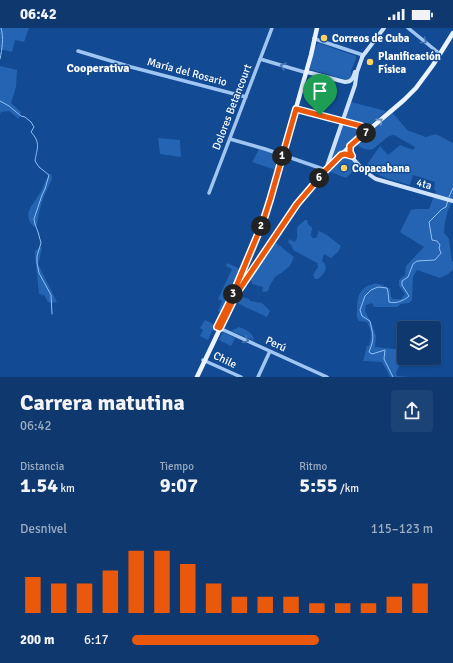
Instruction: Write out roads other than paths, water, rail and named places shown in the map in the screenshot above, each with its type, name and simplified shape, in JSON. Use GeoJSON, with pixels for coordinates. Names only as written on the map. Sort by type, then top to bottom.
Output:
{"type":"FeatureCollection","features":[{"type":"Feature","properties":{"kind":"main road"},"geometry":{"type":"LineString","coordinates":[[196,377],[220,329],[240,283],[270,200],[307,72],[317,28]]}},
{"type":"Feature","properties":{"kind":"main road"},"geometry":{"type":"LineString","coordinates":[[326,170],[355,85],[356,71],[359,60],[384,28]]}},
{"type":"Feature","properties":{"kind":"main road"},"geometry":{"type":"LineString","coordinates":[[220,329],[234,292],[297,204],[326,170],[350,146],[416,88],[453,33]]}},
{"type":"Feature","properties":{"kind":"main road"},"geometry":{"type":"LineString","coordinates":[[307,72],[348,82],[351,80],[363,55]]}},
{"type":"Feature","properties":{"kind":"main road"},"geometry":{"type":"LineString","coordinates":[[350,146],[352,156]]}},
{"type":"Feature","properties":{"kind":"main road"},"geometry":{"type":"LineString","coordinates":[[341,155],[348,154],[352,156]]}},
{"type":"Feature","properties":{"kind":"main road","name":"4ta"},"geometry":{"type":"LineString","coordinates":[[352,156],[369,175],[376,179],[452,201]]}},
{"type":"Feature","properties":{"kind":"street","name":"Dolores Betancourt"},"geometry":{"type":"LineString","coordinates":[[209,192],[272,28]]}},
{"type":"Feature","properties":{"kind":"street"},"geometry":{"type":"LineString","coordinates":[[408,28],[440,54]]}},
{"type":"Feature","properties":{"kind":"street"},"geometry":{"type":"LineString","coordinates":[[315,41],[363,55]]}},
{"type":"Feature","properties":{"kind":"street","name":"María del Rosario"},"geometry":{"type":"LineString","coordinates":[[78,51],[130,67],[246,98]]}},
{"type":"Feature","properties":{"kind":"street"},"geometry":{"type":"LineString","coordinates":[[357,54],[359,55],[359,60]]}},
{"type":"Feature","properties":{"kind":"street"},"geometry":{"type":"LineString","coordinates":[[260,59],[307,72]]}},
{"type":"Feature","properties":{"kind":"street"},"geometry":{"type":"LineString","coordinates":[[296,109],[361,126],[367,131]]}},
{"type":"Feature","properties":{"kind":"street"},"geometry":{"type":"LineString","coordinates":[[230,139],[326,170]]}},
{"type":"Feature","properties":{"kind":"street","name":"Perú"},"geometry":{"type":"LineString","coordinates":[[220,329],[327,377]]}},
{"type":"Feature","properties":{"kind":"street"},"geometry":{"type":"LineString","coordinates":[[258,377],[270,351]]}},
{"type":"Feature","properties":{"kind":"street","name":"Chile"},"geometry":{"type":"LineString","coordinates":[[204,360],[240,377]]}},
{"type":"Feature","properties":{"kind":"waterway"},"geometry":{"type":"LineString","coordinates":[[0,59],[3,40],[1,28]]}},
{"type":"Feature","properties":{"kind":"waterway"},"geometry":{"type":"LineString","coordinates":[[0,101],[31,122],[34,127],[31,132],[37,143],[35,161],[39,167],[49,175],[34,219],[41,243],[37,256],[37,263],[39,273],[51,295],[52,314]]}},
{"type":"Feature","properties":{"kind":"waterway"},"geometry":{"type":"LineString","coordinates":[[449,197],[453,188]]}},
{"type":"Feature","properties":{"kind":"waterway"},"geometry":{"type":"LineString","coordinates":[[393,377],[384,359],[385,350],[372,354],[369,352],[373,340],[372,330],[370,321],[362,316],[360,310],[365,296],[371,290],[378,287],[387,288],[389,302],[399,302],[409,296],[402,285],[402,281],[408,277],[413,264],[417,261],[435,260],[441,253],[439,248],[440,245],[437,241],[432,240],[429,222],[446,207],[448,200]]}},
{"type":"Feature","properties":{"kind":"place","name":"Correos de Cuba"},"geometry":{"type":"Point","coordinates":[324,38]}},
{"type":"Feature","properties":{"kind":"place","name":"Planificación Física"},"geometry":{"type":"Point","coordinates":[370,62]}},
{"type":"Feature","properties":{"kind":"place","name":"Copacabana"},"geometry":{"type":"Point","coordinates":[344,168]}},
{"type":"Feature","properties":{"kind":"district","name":"Cooperativa"},"geometry":{"type":"Point","coordinates":[98,68]}}]}
